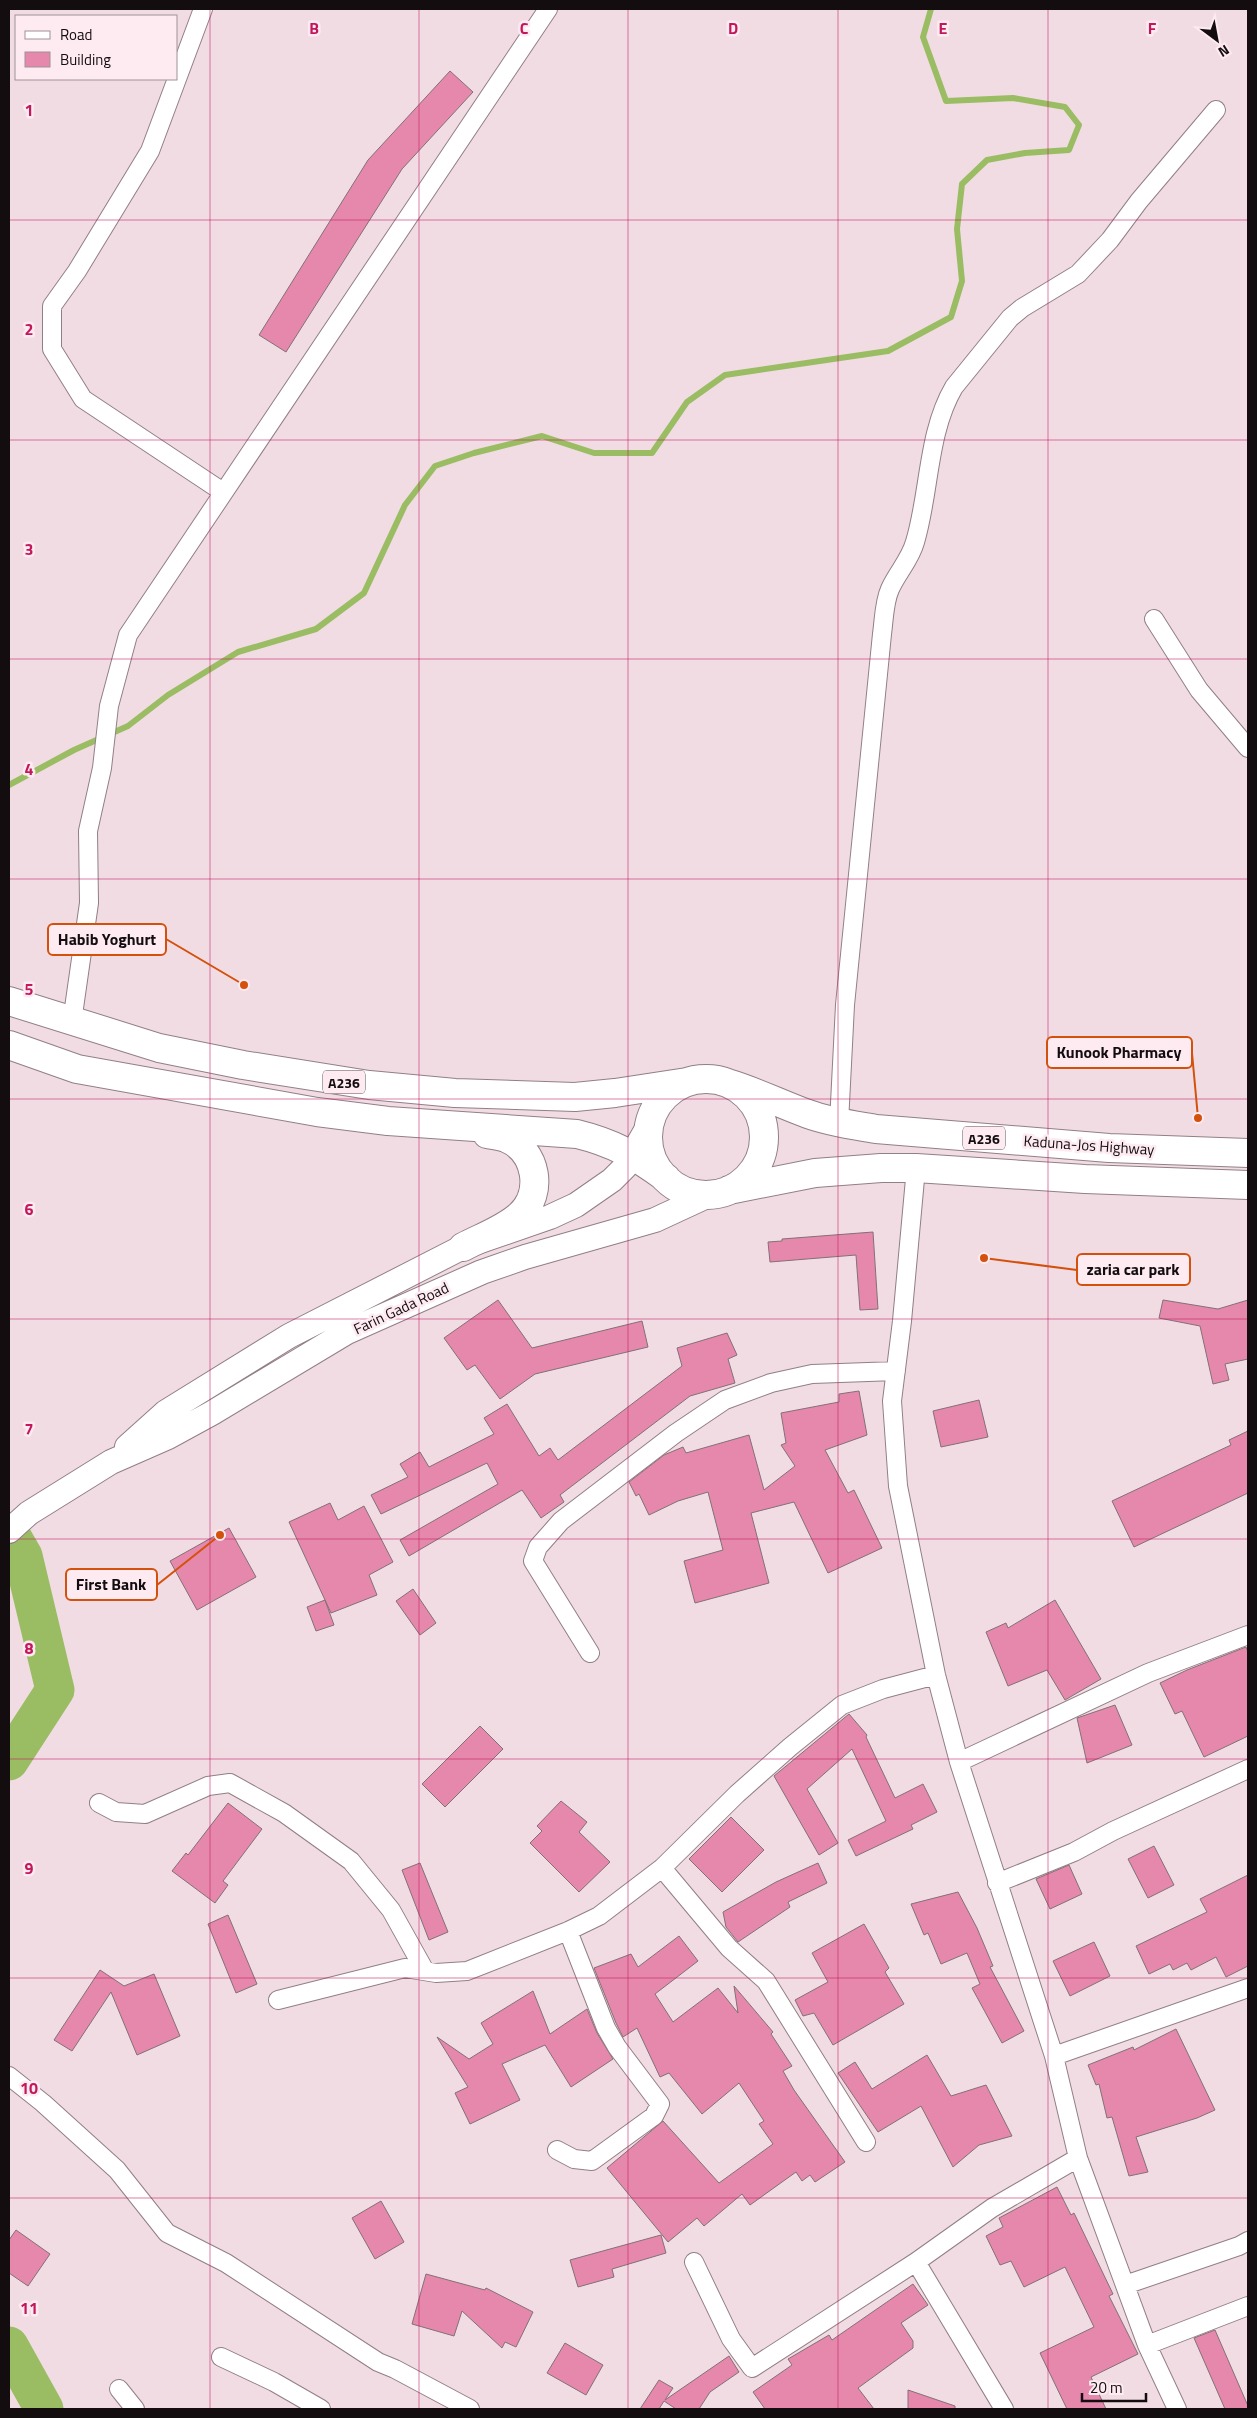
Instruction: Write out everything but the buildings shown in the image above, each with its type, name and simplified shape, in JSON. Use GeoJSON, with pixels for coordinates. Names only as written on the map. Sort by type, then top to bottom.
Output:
{"type":"FeatureCollection","features":[{"type":"Feature","properties":{"kind":"highway","name":"A236"},"geometry":{"type":"LineString","coordinates":[[9,1002],[168,1050],[243,1066],[369,1086],[455,1093],[575,1097],[707,1079],[727,1083],[742,1092],[755,1106],[762,1125],[764,1141],[762,1152],[753,1170],[738,1184],[719,1192]]}},
{"type":"Feature","properties":{"kind":"highway","name":"A236"},"geometry":{"type":"LineString","coordinates":[[9,1045],[77,1069],[253,1102],[344,1116],[459,1127],[577,1134],[601,1140],[633,1155],[666,1178]]}},
{"type":"Feature","properties":{"kind":"highway","name":"A236"},"geometry":{"type":"LineString","coordinates":[[687,1082],[668,1093],[655,1108],[648,1127],[649,1151],[657,1169],[671,1184],[689,1193],[719,1192],[815,1172],[881,1168],[916,1168],[1085,1179],[1248,1185]]}},
{"type":"Feature","properties":{"kind":"highway","name":"Kaduna-Jos Highway"},"geometry":{"type":"LineString","coordinates":[[727,1083],[759,1092],[806,1113],[839,1124],[876,1129],[1109,1148],[1248,1153]]}},
{"type":"Feature","properties":{"kind":"highway","name":"A236"},"geometry":{"type":"LineString","coordinates":[[459,1127],[507,1138],[518,1146],[534,1172],[536,1183],[529,1206],[520,1216],[507,1225],[463,1247]]}},
{"type":"Feature","properties":{"kind":"main road","name":"Farin Gada Road"},"geometry":{"type":"LineString","coordinates":[[111,1462],[166,1412],[289,1336],[463,1247],[550,1217],[576,1205],[612,1180],[633,1155],[648,1127]]}},
{"type":"Feature","properties":{"kind":"main road","name":"Farin Gada Road"},"geometry":{"type":"LineString","coordinates":[[9,1530],[30,1513],[111,1462],[212,1413],[347,1332],[438,1290],[525,1257],[655,1220],[719,1192]]}},
{"type":"Feature","properties":{"kind":"street"},"geometry":{"type":"LineString","coordinates":[[178,77],[204,9]]}},
{"type":"Feature","properties":{"kind":"street"},"geometry":{"type":"LineString","coordinates":[[72,1022],[88,904],[88,831],[102,768],[109,706],[128,635],[548,9]]}},
{"type":"Feature","properties":{"kind":"street"},"geometry":{"type":"LineString","coordinates":[[177,80],[150,151],[77,270],[52,306],[52,350],[83,399],[224,492]]}},
{"type":"Feature","properties":{"kind":"street"},"geometry":{"type":"LineString","coordinates":[[839,1124],[845,1005],[882,634],[889,590],[907,561],[915,543],[934,446],[947,400],[954,387],[1010,318],[1022,308],[1078,274],[1110,240],[1139,201],[1216,110]]}},
{"type":"Feature","properties":{"kind":"street"},"geometry":{"type":"LineString","coordinates":[[1154,619],[1200,690],[1248,748]]}},
{"type":"Feature","properties":{"kind":"street"},"geometry":{"type":"LineString","coordinates":[[916,1168],[892,1401],[898,1486],[936,1675],[959,1762],[1054,2056],[1078,2158],[1147,2344],[1177,2409]]}},
{"type":"Feature","properties":{"kind":"street"},"geometry":{"type":"LineString","coordinates":[[590,1653],[533,1561],[538,1547],[561,1521],[676,1433],[725,1400],[771,1383],[812,1374],[896,1371]]}},
{"type":"Feature","properties":{"kind":"street"},"geometry":{"type":"LineString","coordinates":[[959,1762],[1148,1673],[1248,1635]]}},
{"type":"Feature","properties":{"kind":"street"},"geometry":{"type":"LineString","coordinates":[[278,2000],[405,1968],[436,1973],[468,1971],[568,1931],[599,1916],[662,1868],[737,1794],[790,1746],[842,1705],[883,1689],[936,1675]]}},
{"type":"Feature","properties":{"kind":"street"},"geometry":{"type":"LineString","coordinates":[[998,1884],[1074,1852],[1112,1831],[1248,1769]]}},
{"type":"Feature","properties":{"kind":"street"},"geometry":{"type":"LineString","coordinates":[[99,1803],[116,1812],[145,1814],[208,1786],[230,1783],[284,1813],[352,1862],[391,1910],[425,1971]]}},
{"type":"Feature","properties":{"kind":"street"},"geometry":{"type":"LineString","coordinates":[[662,1868],[729,1948],[766,1981],[866,2142]]}},
{"type":"Feature","properties":{"kind":"street"},"geometry":{"type":"LineString","coordinates":[[557,2150],[574,2160],[592,2161],[654,2116],[660,2104],[617,2047],[606,2028],[568,1931]]}},
{"type":"Feature","properties":{"kind":"street"},"geometry":{"type":"LineString","coordinates":[[1054,2056],[1248,1988]]}},
{"type":"Feature","properties":{"kind":"street"},"geometry":{"type":"LineString","coordinates":[[9,2076],[43,2103],[117,2170],[167,2233],[226,2263],[378,2362],[395,2368],[445,2403],[470,2409]]}},
{"type":"Feature","properties":{"kind":"street"},"geometry":{"type":"LineString","coordinates":[[694,2262],[731,2339],[752,2368],[916,2262],[992,2208],[1078,2158]]}},
{"type":"Feature","properties":{"kind":"street"},"geometry":{"type":"LineString","coordinates":[[1125,2285],[1239,2246],[1248,2241]]}},
{"type":"Feature","properties":{"kind":"street"},"geometry":{"type":"LineString","coordinates":[[916,2262],[1004,2409]]}},
{"type":"Feature","properties":{"kind":"street"},"geometry":{"type":"LineString","coordinates":[[1147,2344],[1248,2306]]}},
{"type":"Feature","properties":{"kind":"street"},"geometry":{"type":"LineString","coordinates":[[220,2357],[274,2382],[322,2409]]}},
{"type":"Feature","properties":{"kind":"street"},"geometry":{"type":"LineString","coordinates":[[119,2389],[136,2409]]}},
{"type":"Feature","properties":{"kind":"waterway"},"geometry":{"type":"LineString","coordinates":[[9,785],[74,750],[128,726],[168,695],[238,652],[316,629],[364,593],[405,505],[435,466],[474,453],[542,436],[594,453],[652,453],[687,402],[725,375],[888,351],[951,317],[962,281],[957,229],[962,184],[987,160],[1025,153],[1069,150],[1079,125],[1065,107],[1013,98],[946,101],[923,37],[931,9]]}},
{"type":"Feature","properties":{"kind":"waterway"},"geometry":{"type":"LineString","coordinates":[[9,1532],[23,1556],[55,1690],[9,1761]]}},
{"type":"Feature","properties":{"kind":"waterway"},"geometry":{"type":"LineString","coordinates":[[9,2346],[44,2409]]}},
{"type":"Feature","properties":{"kind":"place","name":"Habib Yoghurt"},"geometry":{"type":"Point","coordinates":[244,985]}},
{"type":"Feature","properties":{"kind":"place","name":"Kunook Pharmacy"},"geometry":{"type":"Point","coordinates":[1198,1118]}},
{"type":"Feature","properties":{"kind":"place","name":"zaria car park"},"geometry":{"type":"Point","coordinates":[984,1258]}},
{"type":"Feature","properties":{"kind":"place","name":"First Bank"},"geometry":{"type":"Point","coordinates":[220,1535]}}]}
